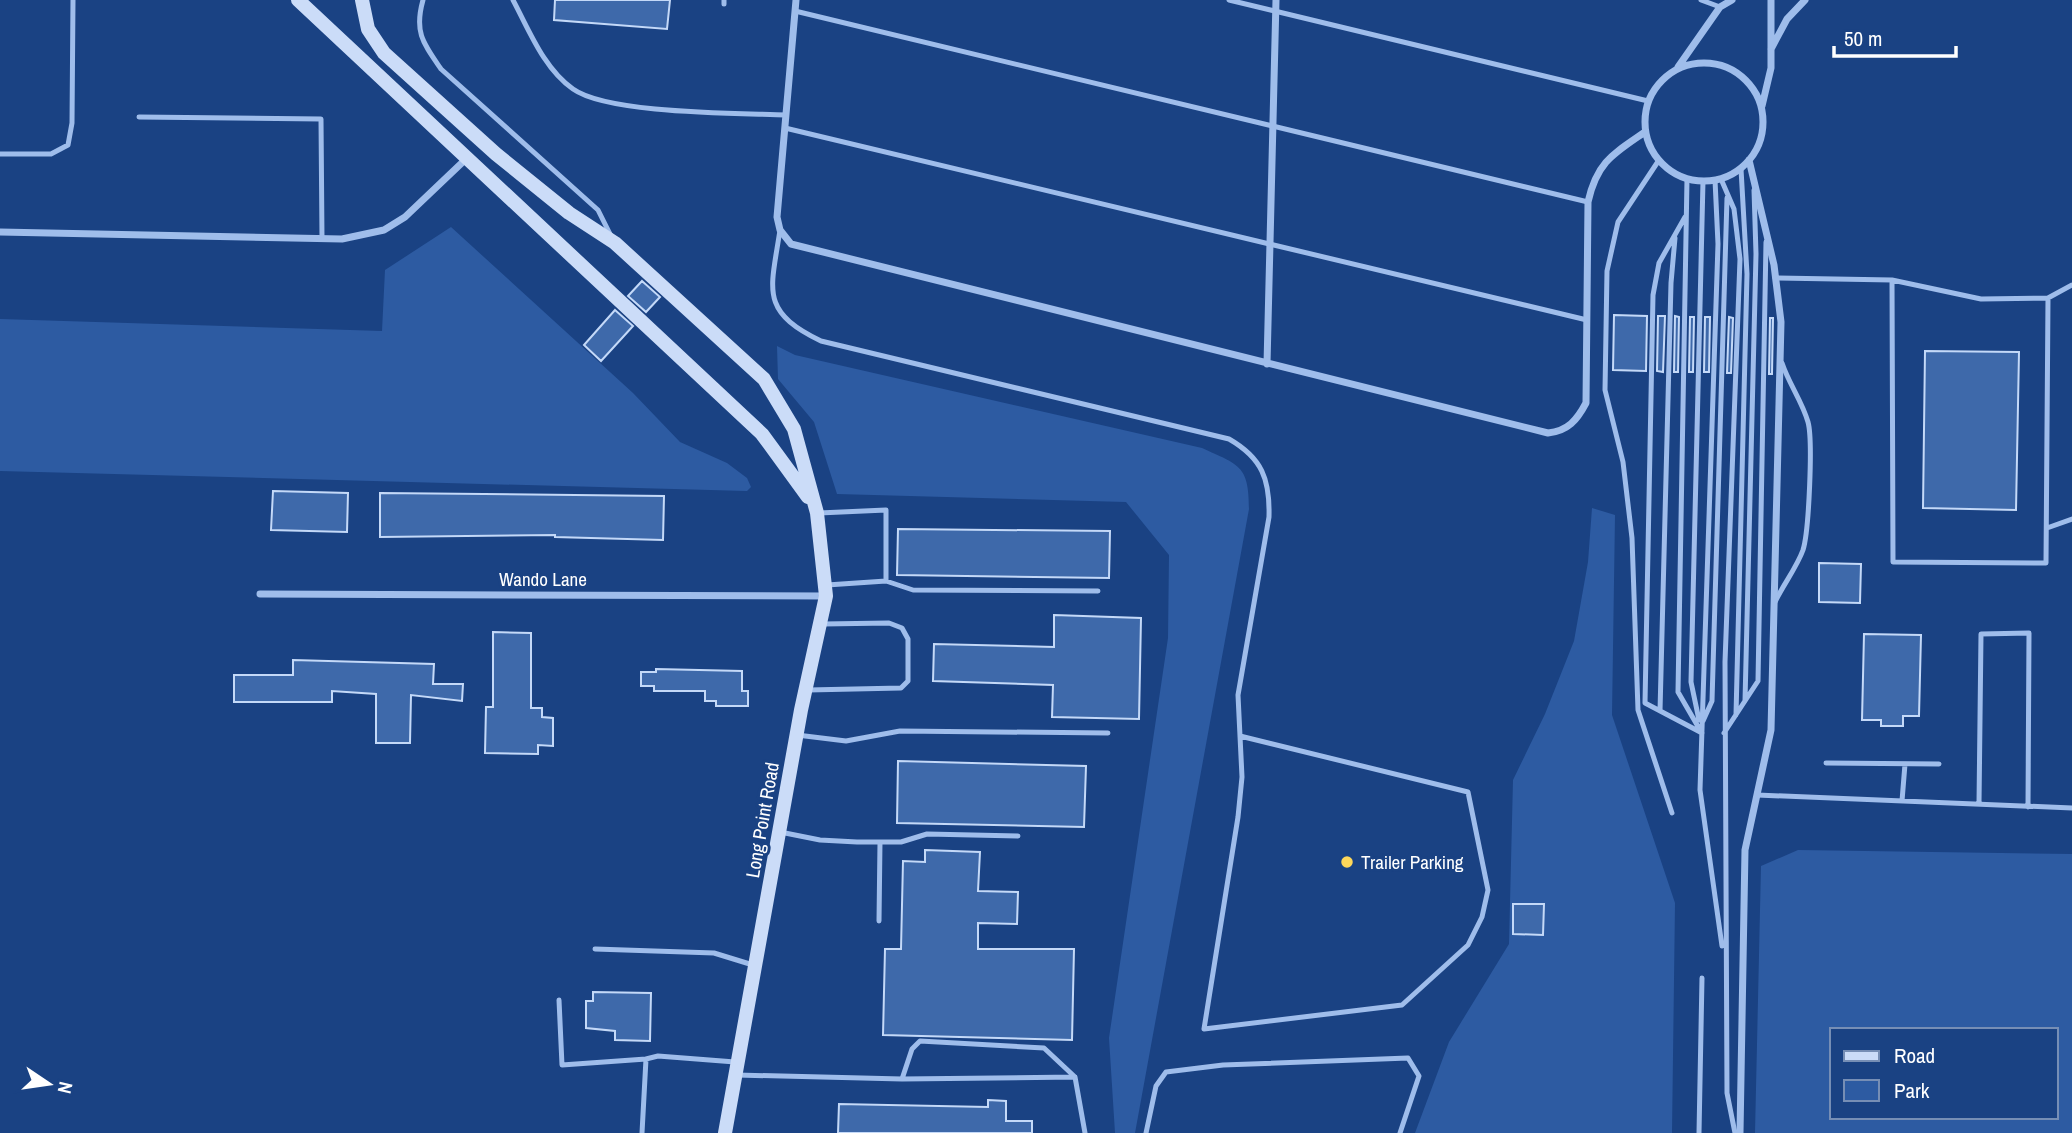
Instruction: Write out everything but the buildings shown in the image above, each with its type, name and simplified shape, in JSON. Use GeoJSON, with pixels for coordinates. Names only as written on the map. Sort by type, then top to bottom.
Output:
{"type":"FeatureCollection","features":[{"type":"Feature","properties":{"kind":"main road"},"geometry":{"type":"LineString","coordinates":[[298,0],[762,434],[793,474],[817,513]]}},
{"type":"Feature","properties":{"kind":"main road","name":"Long Point Road"},"geometry":{"type":"LineString","coordinates":[[362,0],[368,29],[384,53],[496,154],[569,213],[615,243],[764,379],[794,429],[817,513],[825,591],[725,1133]]}},
{"type":"Feature","properties":{"kind":"street"},"geometry":{"type":"LineString","coordinates":[[796,0],[777,217],[780,230],[791,244],[803,250],[1548,433],[1559,432],[1577,420],[1586,404],[1588,202],[1593,178],[1608,158],[1645,132]]}},
{"type":"Feature","properties":{"kind":"street"},"geometry":{"type":"LineString","coordinates":[[1267,364],[1276,0]]}},
{"type":"Feature","properties":{"kind":"street"},"geometry":{"type":"LineString","coordinates":[[1732,0],[1720,7],[1676,69],[1659,82],[1648,100],[1645,132],[1659,160],[1687,179],[1718,179],[1741,169],[1760,141],[1762,107],[1771,68],[1771,0]]}},
{"type":"Feature","properties":{"kind":"street"},"geometry":{"type":"LineString","coordinates":[[1771,49],[1787,19],[1805,0]]}},
{"type":"Feature","properties":{"kind":"street"},"geometry":{"type":"LineString","coordinates":[[1676,69],[1706,62],[1727,66],[1752,87],[1762,107]]}},
{"type":"Feature","properties":{"kind":"street"},"geometry":{"type":"LineString","coordinates":[[0,232],[342,239],[384,230],[405,217],[467,158]]}},
{"type":"Feature","properties":{"kind":"street"},"geometry":{"type":"LineString","coordinates":[[1737,1133],[1745,850],[1771,730],[1781,322],[1775,278],[1749,160]]}},
{"type":"Feature","properties":{"kind":"street","name":"Wando Lane"},"geometry":{"type":"LineString","coordinates":[[260,594],[825,591]]}},
{"type":"Feature","properties":{"kind":"lane"},"geometry":{"type":"LineString","coordinates":[[0,154],[51,154],[68,145],[72,123],[73,0]]}},
{"type":"Feature","properties":{"kind":"lane"},"geometry":{"type":"LineString","coordinates":[[423,0],[417,21],[424,45],[441,69],[598,210],[615,243]]}},
{"type":"Feature","properties":{"kind":"lane"},"geometry":{"type":"LineString","coordinates":[[513,0],[546,61],[572,89],[595,101],[629,106],[786,114]]}},
{"type":"Feature","properties":{"kind":"lane"},"geometry":{"type":"LineString","coordinates":[[1229,0],[1648,100]]}},
{"type":"Feature","properties":{"kind":"lane"},"geometry":{"type":"LineString","coordinates":[[1702,0],[1720,7]]}},
{"type":"Feature","properties":{"kind":"lane"},"geometry":{"type":"LineString","coordinates":[[795,11],[1588,202]]}},
{"type":"Feature","properties":{"kind":"lane"},"geometry":{"type":"LineString","coordinates":[[139,117],[321,120],[322,239]]}},
{"type":"Feature","properties":{"kind":"lane"},"geometry":{"type":"LineString","coordinates":[[785,128],[1587,320]]}},
{"type":"Feature","properties":{"kind":"lane"},"geometry":{"type":"LineString","coordinates":[[1659,160],[1618,222],[1607,271],[1605,390],[1623,462],[1632,538],[1639,710],[1672,813]]}},
{"type":"Feature","properties":{"kind":"lane"},"geometry":{"type":"LineString","coordinates":[[1736,715],[1747,274],[1741,169]]}},
{"type":"Feature","properties":{"kind":"lane"},"geometry":{"type":"LineString","coordinates":[[1745,701],[1755,268],[1753,178]]}},
{"type":"Feature","properties":{"kind":"lane"},"geometry":{"type":"LineString","coordinates":[[1687,179],[1678,692],[1702,733]]}},
{"type":"Feature","properties":{"kind":"lane"},"geometry":{"type":"LineString","coordinates":[[1718,179],[1734,209],[1740,258],[1724,733],[1727,1093],[1737,1133]]}},
{"type":"Feature","properties":{"kind":"lane"},"geometry":{"type":"LineString","coordinates":[[1718,179],[1700,790],[1726,970]]}},
{"type":"Feature","properties":{"kind":"lane"},"geometry":{"type":"LineString","coordinates":[[1702,733],[1692,682],[1703,181]]}},
{"type":"Feature","properties":{"kind":"lane"},"geometry":{"type":"LineString","coordinates":[[1702,724],[1712,701],[1727,193]]}},
{"type":"Feature","properties":{"kind":"lane"},"geometry":{"type":"LineString","coordinates":[[1686,216],[1659,263],[1653,295],[1645,703],[1702,733]]}},
{"type":"Feature","properties":{"kind":"lane"},"geometry":{"type":"LineString","coordinates":[[780,230],[773,300],[782,317],[808,335],[821,341],[1229,439],[1250,451],[1265,475],[1269,492],[1269,517],[1238,695],[1240,736],[1242,777],[1238,817],[1203,1029],[1402,1005],[1468,945],[1482,917],[1488,890],[1468,792],[1240,736]]}},
{"type":"Feature","properties":{"kind":"lane"},"geometry":{"type":"LineString","coordinates":[[1660,711],[1671,283],[1676,234]]}},
{"type":"Feature","properties":{"kind":"lane"},"geometry":{"type":"LineString","coordinates":[[1724,733],[1758,681],[1766,234]]}},
{"type":"Feature","properties":{"kind":"lane"},"geometry":{"type":"LineString","coordinates":[[1775,278],[1892,280],[1981,299],[2048,298],[2072,285]]}},
{"type":"Feature","properties":{"kind":"lane"},"geometry":{"type":"LineString","coordinates":[[1892,280],[1893,562],[2046,563],[2048,298]]}},
{"type":"Feature","properties":{"kind":"lane"},"geometry":{"type":"LineString","coordinates":[[1774,605],[1802,552],[1806,534],[1809,426],[1802,403],[1790,387],[1780,359]]}},
{"type":"Feature","properties":{"kind":"lane"},"geometry":{"type":"LineString","coordinates":[[817,513],[886,510],[886,581]]}},
{"type":"Feature","properties":{"kind":"lane"},"geometry":{"type":"LineString","coordinates":[[2047,527],[2072,519]]}},
{"type":"Feature","properties":{"kind":"lane"},"geometry":{"type":"LineString","coordinates":[[825,591],[886,581],[913,590],[1098,591]]}},
{"type":"Feature","properties":{"kind":"lane"},"geometry":{"type":"LineString","coordinates":[[806,690],[901,688],[908,681],[908,639],[902,628],[889,623],[820,624]]}},
{"type":"Feature","properties":{"kind":"lane"},"geometry":{"type":"LineString","coordinates":[[1979,804],[1981,634],[2029,632],[2028,807]]}},
{"type":"Feature","properties":{"kind":"lane"},"geometry":{"type":"LineString","coordinates":[[797,735],[846,741],[900,731],[1108,733]]}},
{"type":"Feature","properties":{"kind":"lane"},"geometry":{"type":"LineString","coordinates":[[1826,763],[1940,764]]}},
{"type":"Feature","properties":{"kind":"lane"},"geometry":{"type":"LineString","coordinates":[[1902,801],[1905,764]]}},
{"type":"Feature","properties":{"kind":"lane"},"geometry":{"type":"LineString","coordinates":[[1757,795],[2072,808]]}},
{"type":"Feature","properties":{"kind":"lane"},"geometry":{"type":"LineString","coordinates":[[780,832],[820,840],[880,842],[901,842],[927,834],[1018,836]]}},
{"type":"Feature","properties":{"kind":"lane"},"geometry":{"type":"LineString","coordinates":[[879,921],[880,842]]}},
{"type":"Feature","properties":{"kind":"lane"},"geometry":{"type":"LineString","coordinates":[[595,949],[714,953],[756,966]]}},
{"type":"Feature","properties":{"kind":"lane"},"geometry":{"type":"LineString","coordinates":[[1699,1133],[1702,978]]}},
{"type":"Feature","properties":{"kind":"lane"},"geometry":{"type":"LineString","coordinates":[[559,1000],[562,1065],[658,1056],[738,1069],[902,1079],[1075,1077]]}},
{"type":"Feature","properties":{"kind":"lane"},"geometry":{"type":"LineString","coordinates":[[902,1079],[912,1049],[920,1041],[1044,1048],[1075,1077],[1085,1133]]}},
{"type":"Feature","properties":{"kind":"lane"},"geometry":{"type":"LineString","coordinates":[[1146,1133],[1156,1086],[1167,1072],[1223,1065],[1408,1058],[1419,1076],[1400,1133]]}},
{"type":"Feature","properties":{"kind":"lane"},"geometry":{"type":"LineString","coordinates":[[642,1133],[646,1059]]}},
{"type":"Feature","properties":{"kind":"green space"},"geometry":{"type":"Polygon","coordinates":[[[451,227],[633,393],[680,442],[727,463],[747,478],[751,487],[747,491],[0,471],[0,319],[382,331],[385,270],[451,227]]]}},
{"type":"Feature","properties":{"kind":"green space"},"geometry":{"type":"Polygon","coordinates":[[[777,346],[795,355],[1202,448],[1233,463],[1244,475],[1249,509],[1135,1133],[1115,1133],[1109,1038],[1168,638],[1169,555],[1126,502],[837,494],[814,422],[778,379],[777,346]]]}},
{"type":"Feature","properties":{"kind":"green space"},"geometry":{"type":"Polygon","coordinates":[[[1592,508],[1615,515],[1612,715],[1675,903],[1672,1133],[1415,1133],[1449,1042],[1509,944],[1513,780],[1545,714],[1574,641],[1588,562],[1592,508]]]}},
{"type":"Feature","properties":{"kind":"green space"},"geometry":{"type":"Polygon","coordinates":[[[1798,850],[2072,854],[2072,1133],[1755,1133],[1761,866],[1798,850]]]}},
{"type":"Feature","properties":{"kind":"place","name":"Trailer Parking"},"geometry":{"type":"Point","coordinates":[1347,862]}}]}
